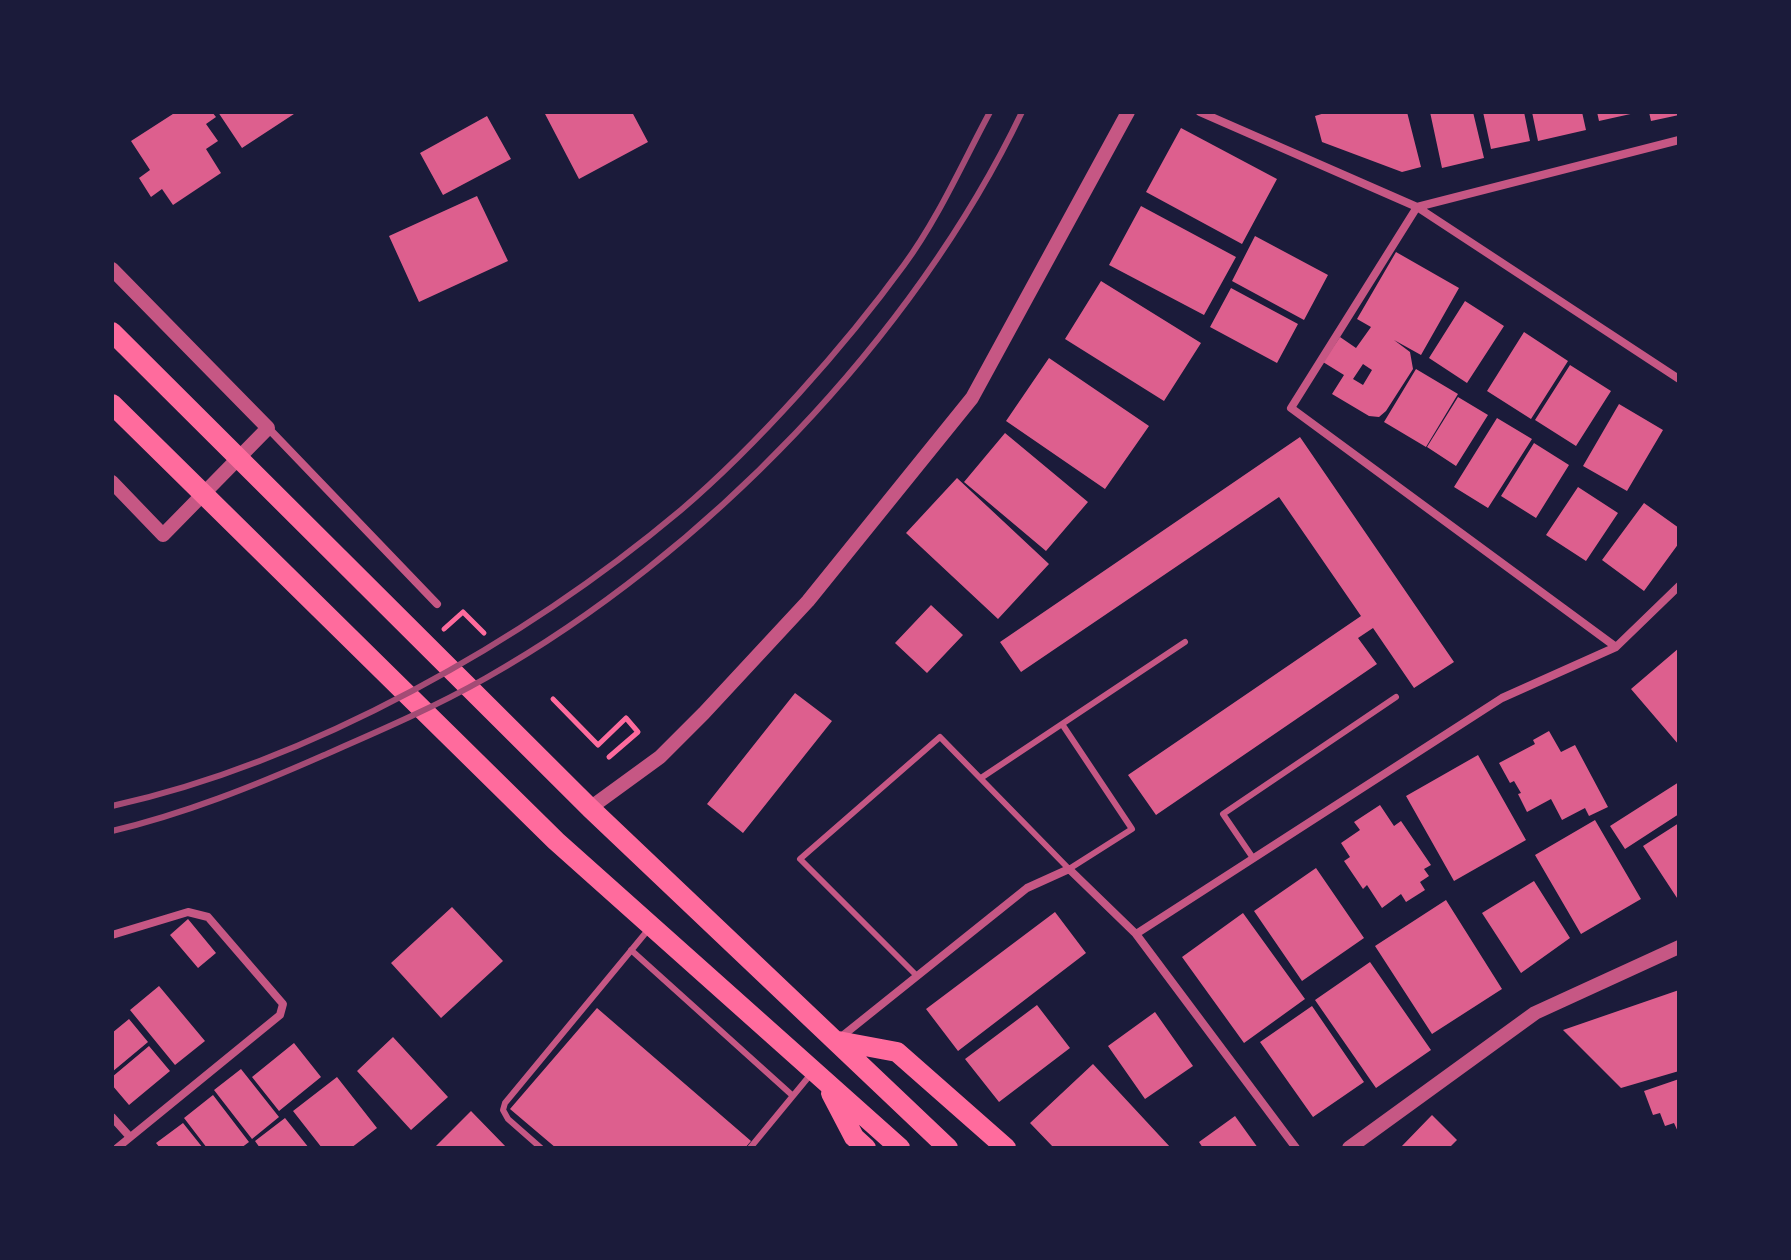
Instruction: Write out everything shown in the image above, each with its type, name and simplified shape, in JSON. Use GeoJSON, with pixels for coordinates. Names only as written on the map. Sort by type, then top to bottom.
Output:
{"type":"FeatureCollection","features":[{"type":"Feature","properties":{"kind":"main road"},"geometry":{"type":"LineString","coordinates":[[112,332],[590,808],[948,1148]]}},
{"type":"Feature","properties":{"kind":"main road"},"geometry":{"type":"LineString","coordinates":[[112,404],[556,841],[820,1080],[868,1117],[900,1148]]}},
{"type":"Feature","properties":{"kind":"main road"},"geometry":{"type":"LineString","coordinates":[[838,1041],[897,1052],[1006,1148]]}},
{"type":"Feature","properties":{"kind":"main road"},"geometry":{"type":"LineString","coordinates":[[820,1080],[854,1137],[866,1148]]}},
{"type":"Feature","properties":{"kind":"street"},"geometry":{"type":"LineString","coordinates":[[590,808],[660,757],[704,713],[808,601],[972,398],[1128,112]]}},
{"type":"Feature","properties":{"kind":"street"},"geometry":{"type":"LineString","coordinates":[[1200,112],[1417,207],[1679,379]]}},
{"type":"Feature","properties":{"kind":"street"},"geometry":{"type":"LineString","coordinates":[[1616,647],[1291,408],[1417,207],[1679,140]]}},
{"type":"Feature","properties":{"kind":"street"},"geometry":{"type":"LineString","coordinates":[[112,269],[437,604]]}},
{"type":"Feature","properties":{"kind":"street"},"geometry":{"type":"LineString","coordinates":[[112,482],[163,535],[268,428]]}},
{"type":"Feature","properties":{"kind":"street"},"geometry":{"type":"LineString","coordinates":[[1136,934],[1502,698],[1616,647],[1679,586]]}},
{"type":"Feature","properties":{"kind":"street"},"geometry":{"type":"LineString","coordinates":[[838,1041],[1027,888],[1069,869],[1136,934],[1296,1148]]}},
{"type":"Feature","properties":{"kind":"street"},"geometry":{"type":"LineString","coordinates":[[112,935],[188,912],[200,913],[208,917],[280,998],[280,1015],[117,1148]]}},
{"type":"Feature","properties":{"kind":"street"},"geometry":{"type":"LineString","coordinates":[[1349,1148],[1535,1013],[1679,947]]}},
{"type":"Feature","properties":{"kind":"street"},"geometry":{"type":"LineString","coordinates":[[112,1117],[130,1137]]}},
{"type":"Feature","properties":{"kind":"lane"},"geometry":{"type":"LineString","coordinates":[[981,778],[1185,642]]}},
{"type":"Feature","properties":{"kind":"lane"},"geometry":{"type":"LineString","coordinates":[[1253,858],[1223,814],[1396,697]]}},
{"type":"Feature","properties":{"kind":"lane"},"geometry":{"type":"LineString","coordinates":[[916,975],[800,859],[940,737],[1069,869],[1132,829],[1062,724]]}},
{"type":"Feature","properties":{"kind":"lane"},"geometry":{"type":"LineString","coordinates":[[541,1148],[508,1119],[503,1110],[505,1103],[650,927]]}},
{"type":"Feature","properties":{"kind":"lane"},"geometry":{"type":"LineString","coordinates":[[631,950],[793,1096]]}},
{"type":"Feature","properties":{"kind":"lane"},"geometry":{"type":"LineString","coordinates":[[750,1148],[793,1096],[820,1080]]}},
{"type":"Feature","properties":{"kind":"path"},"geometry":{"type":"LineString","coordinates":[[553,699],[598,745],[626,718],[638,732],[609,757]]}},
{"type":"Feature","properties":{"kind":"building"},"geometry":{"type":"Polygon","coordinates":[[[176,112],[212,112],[216,117],[206,124],[218,141],[206,149],[221,173],[173,205],[162,189],[151,197],[139,178],[150,170],[131,141],[176,112]]]}},
{"type":"Feature","properties":{"kind":"building"},"geometry":{"type":"Polygon","coordinates":[[[218,112],[297,112],[242,148],[218,112]]]}},
{"type":"Feature","properties":{"kind":"building"},"geometry":{"type":"Polygon","coordinates":[[[544,112],[632,112],[648,142],[579,179],[544,112]]]}},
{"type":"Feature","properties":{"kind":"building"},"geometry":{"type":"Polygon","coordinates":[[[1328,112],[1407,112],[1421,167],[1402,172],[1322,142],[1315,116],[1328,112]]]}},
{"type":"Feature","properties":{"kind":"building"},"geometry":{"type":"Polygon","coordinates":[[[1430,112],[1473,112],[1484,158],[1442,168],[1430,112]]]}},
{"type":"Feature","properties":{"kind":"building"},"geometry":{"type":"Polygon","coordinates":[[[1483,112],[1524,112],[1530,141],[1491,149],[1483,112]]]}},
{"type":"Feature","properties":{"kind":"building"},"geometry":{"type":"Polygon","coordinates":[[[1532,112],[1582,112],[1586,130],[1538,141],[1532,112]]]}},
{"type":"Feature","properties":{"kind":"building"},"geometry":{"type":"Polygon","coordinates":[[[1597,112],[1635,112],[1635,113],[1599,121],[1597,112]]]}},
{"type":"Feature","properties":{"kind":"building"},"geometry":{"type":"Polygon","coordinates":[[[1649,112],[1679,112],[1679,115],[1651,121],[1649,112]]]}},
{"type":"Feature","properties":{"kind":"building"},"geometry":{"type":"Polygon","coordinates":[[[487,116],[511,159],[443,195],[420,153],[487,116]]]}},
{"type":"Feature","properties":{"kind":"building"},"geometry":{"type":"Polygon","coordinates":[[[1181,128],[1277,179],[1242,244],[1146,192],[1181,128]]]}},
{"type":"Feature","properties":{"kind":"building"},"geometry":{"type":"Polygon","coordinates":[[[477,196],[508,261],[419,302],[389,236],[477,196]]]}},
{"type":"Feature","properties":{"kind":"building"},"geometry":{"type":"Polygon","coordinates":[[[1141,206],[1236,257],[1204,315],[1109,265],[1141,206]]]}},
{"type":"Feature","properties":{"kind":"building"},"geometry":{"type":"Polygon","coordinates":[[[1255,236],[1328,275],[1304,320],[1232,281],[1255,236]]]}},
{"type":"Feature","properties":{"kind":"building"},"geometry":{"type":"Polygon","coordinates":[[[1396,252],[1459,288],[1421,355],[1394,340],[1410,352],[1413,369],[1379,417],[1369,416],[1332,394],[1344,375],[1323,362],[1340,337],[1356,348],[1371,327],[1357,319],[1396,252]],[[1363,364],[1353,379],[1363,385],[1372,370],[1363,364]]]}},
{"type":"Feature","properties":{"kind":"building"},"geometry":{"type":"Polygon","coordinates":[[[1101,281],[1201,343],[1164,401],[1065,339],[1101,281]]]}},
{"type":"Feature","properties":{"kind":"building"},"geometry":{"type":"Polygon","coordinates":[[[1231,288],[1298,324],[1277,363],[1210,327],[1231,288]]]}},
{"type":"Feature","properties":{"kind":"building"},"geometry":{"type":"Polygon","coordinates":[[[1465,301],[1504,326],[1467,383],[1429,358],[1465,301]]]}},
{"type":"Feature","properties":{"kind":"building"},"geometry":{"type":"Polygon","coordinates":[[[1524,332],[1568,361],[1531,419],[1487,391],[1524,332]]]}},
{"type":"Feature","properties":{"kind":"building"},"geometry":{"type":"Polygon","coordinates":[[[1049,358],[1149,426],[1105,489],[1006,421],[1049,358]]]}},
{"type":"Feature","properties":{"kind":"building"},"geometry":{"type":"Polygon","coordinates":[[[1570,365],[1611,391],[1576,446],[1535,420],[1570,365]]]}},
{"type":"Feature","properties":{"kind":"building"},"geometry":{"type":"Polygon","coordinates":[[[1416,369],[1458,394],[1426,447],[1384,422],[1416,369]]]}},
{"type":"Feature","properties":{"kind":"building"},"geometry":{"type":"Polygon","coordinates":[[[1458,397],[1488,415],[1456,466],[1427,447],[1458,397]]]}},
{"type":"Feature","properties":{"kind":"building"},"geometry":{"type":"Polygon","coordinates":[[[1619,404],[1663,430],[1627,491],[1583,466],[1619,404]]]}},
{"type":"Feature","properties":{"kind":"building"},"geometry":{"type":"Polygon","coordinates":[[[1497,418],[1532,439],[1488,508],[1454,487],[1497,418]]]}},
{"type":"Feature","properties":{"kind":"building"},"geometry":{"type":"Polygon","coordinates":[[[1005,433],[1088,502],[1046,551],[964,482],[1005,433]]]}},
{"type":"Feature","properties":{"kind":"building"},"geometry":{"type":"Polygon","coordinates":[[[1300,437],[1454,662],[1414,688],[1373,628],[1358,638],[1377,664],[1156,815],[1128,775],[1361,616],[1279,497],[1021,672],[1000,642],[1300,437]]]}},
{"type":"Feature","properties":{"kind":"building"},"geometry":{"type":"Polygon","coordinates":[[[1534,443],[1569,465],[1536,518],[1501,496],[1534,443]]]}},
{"type":"Feature","properties":{"kind":"building"},"geometry":{"type":"Polygon","coordinates":[[[957,478],[1049,564],[998,619],[906,533],[957,478]]]}},
{"type":"Feature","properties":{"kind":"building"},"geometry":{"type":"Polygon","coordinates":[[[1578,487],[1618,513],[1586,561],[1546,535],[1578,487]]]}},
{"type":"Feature","properties":{"kind":"building"},"geometry":{"type":"Polygon","coordinates":[[[1644,503],[1679,528],[1679,543],[1644,591],[1602,560],[1644,503]]]}},
{"type":"Feature","properties":{"kind":"building"},"geometry":{"type":"Polygon","coordinates":[[[931,605],[963,635],[927,673],[895,643],[931,605]]]}},
{"type":"Feature","properties":{"kind":"building"},"geometry":{"type":"Polygon","coordinates":[[[1679,648],[1679,745],[1631,689],[1679,648]]]}},
{"type":"Feature","properties":{"kind":"building"},"geometry":{"type":"Polygon","coordinates":[[[795,693],[832,721],[743,833],[707,804],[795,693]]]}},
{"type":"Feature","properties":{"kind":"building"},"geometry":{"type":"Polygon","coordinates":[[[1549,731],[1561,752],[1575,745],[1608,807],[1589,816],[1585,808],[1562,820],[1551,799],[1527,812],[1518,794],[1521,793],[1514,781],[1510,783],[1499,763],[1535,744],[1533,740],[1549,731]]]}},
{"type":"Feature","properties":{"kind":"building"},"geometry":{"type":"Polygon","coordinates":[[[1478,755],[1526,840],[1454,881],[1406,796],[1478,755]]]}},
{"type":"Feature","properties":{"kind":"building"},"geometry":{"type":"Polygon","coordinates":[[[1679,782],[1679,814],[1625,849],[1610,826],[1679,782]]]}},
{"type":"Feature","properties":{"kind":"building"},"geometry":{"type":"Polygon","coordinates":[[[1380,805],[1394,826],[1401,821],[1431,865],[1424,869],[1429,876],[1420,882],[1425,890],[1406,902],[1401,894],[1382,908],[1367,885],[1363,889],[1344,861],[1350,857],[1341,843],[1360,830],[1354,822],[1380,805]]]}},
{"type":"Feature","properties":{"kind":"building"},"geometry":{"type":"Polygon","coordinates":[[[1595,820],[1641,899],[1581,934],[1535,855],[1595,820]]]}},
{"type":"Feature","properties":{"kind":"building"},"geometry":{"type":"Polygon","coordinates":[[[1679,823],[1679,901],[1643,846],[1679,823]]]}},
{"type":"Feature","properties":{"kind":"building"},"geometry":{"type":"Polygon","coordinates":[[[1316,868],[1364,938],[1302,981],[1254,911],[1316,868]]]}},
{"type":"Feature","properties":{"kind":"building"},"geometry":{"type":"Polygon","coordinates":[[[1534,881],[1570,938],[1521,973],[1482,913],[1534,881]]]}},
{"type":"Feature","properties":{"kind":"building"},"geometry":{"type":"Polygon","coordinates":[[[1446,900],[1502,989],[1432,1034],[1375,946],[1446,900]]]}},
{"type":"Feature","properties":{"kind":"building"},"geometry":{"type":"Polygon","coordinates":[[[452,907],[503,961],[441,1018],[391,963],[452,907]]]}},
{"type":"Feature","properties":{"kind":"building"},"geometry":{"type":"Polygon","coordinates":[[[1055,912],[1086,953],[958,1051],[926,1009],[1055,912]]]}},
{"type":"Feature","properties":{"kind":"building"},"geometry":{"type":"Polygon","coordinates":[[[1243,913],[1305,999],[1244,1043],[1182,957],[1243,913]]]}},
{"type":"Feature","properties":{"kind":"building"},"geometry":{"type":"Polygon","coordinates":[[[188,919],[216,953],[198,968],[170,935],[188,919]]]}},
{"type":"Feature","properties":{"kind":"building"},"geometry":{"type":"Polygon","coordinates":[[[1370,962],[1431,1050],[1376,1088],[1315,1000],[1370,962]]]}},
{"type":"Feature","properties":{"kind":"building"},"geometry":{"type":"Polygon","coordinates":[[[159,986],[205,1041],[175,1065],[130,1010],[159,986]]]}},
{"type":"Feature","properties":{"kind":"building"},"geometry":{"type":"Polygon","coordinates":[[[1679,990],[1679,1071],[1621,1088],[1563,1030],[1679,990]]]}},
{"type":"Feature","properties":{"kind":"building"},"geometry":{"type":"Polygon","coordinates":[[[1037,1005],[1070,1048],[999,1102],[965,1059],[1037,1005]]]}},
{"type":"Feature","properties":{"kind":"building"},"geometry":{"type":"Polygon","coordinates":[[[1312,1006],[1364,1082],[1313,1117],[1260,1042],[1312,1006]]]}},
{"type":"Feature","properties":{"kind":"building"},"geometry":{"type":"Polygon","coordinates":[[[597,1008],[751,1141],[745,1148],[556,1148],[510,1109],[597,1008]]]}},
{"type":"Feature","properties":{"kind":"building"},"geometry":{"type":"Polygon","coordinates":[[[1155,1012],[1193,1066],[1145,1099],[1108,1046],[1155,1012]]]}},
{"type":"Feature","properties":{"kind":"building"},"geometry":{"type":"Polygon","coordinates":[[[129,1019],[148,1042],[112,1072],[112,1033],[129,1019]]]}},
{"type":"Feature","properties":{"kind":"building"},"geometry":{"type":"Polygon","coordinates":[[[393,1037],[448,1097],[411,1130],[357,1071],[393,1037]]]}},
{"type":"Feature","properties":{"kind":"building"},"geometry":{"type":"Polygon","coordinates":[[[294,1043],[321,1077],[279,1111],[252,1077],[294,1043]]]}},
{"type":"Feature","properties":{"kind":"building"},"geometry":{"type":"Polygon","coordinates":[[[149,1046],[170,1071],[129,1105],[112,1085],[112,1077],[149,1046]]]}},
{"type":"Feature","properties":{"kind":"building"},"geometry":{"type":"Polygon","coordinates":[[[1093,1064],[1171,1148],[1054,1148],[1030,1123],[1093,1064]]]}},
{"type":"Feature","properties":{"kind":"building"},"geometry":{"type":"Polygon","coordinates":[[[241,1069],[279,1117],[252,1139],[214,1090],[241,1069]]]}},
{"type":"Feature","properties":{"kind":"building"},"geometry":{"type":"Polygon","coordinates":[[[337,1077],[377,1128],[351,1148],[322,1148],[293,1111],[337,1077]]]}},
{"type":"Feature","properties":{"kind":"building"},"geometry":{"type":"Polygon","coordinates":[[[1679,1079],[1679,1134],[1674,1123],[1665,1126],[1660,1113],[1653,1115],[1644,1091],[1679,1079]]]}},
{"type":"Feature","properties":{"kind":"building"},"geometry":{"type":"Polygon","coordinates":[[[213,1095],[249,1142],[241,1148],[207,1148],[184,1118],[213,1095]]]}},
{"type":"Feature","properties":{"kind":"building"},"geometry":{"type":"Polygon","coordinates":[[[471,1111],[507,1148],[434,1148],[471,1111]]]}},
{"type":"Feature","properties":{"kind":"building"},"geometry":{"type":"Polygon","coordinates":[[[1432,1115],[1457,1140],[1449,1148],[1400,1148],[1432,1115]]]}},
{"type":"Feature","properties":{"kind":"building"},"geometry":{"type":"Polygon","coordinates":[[[1235,1116],[1258,1148],[1203,1148],[1199,1142],[1235,1116]]]}},
{"type":"Feature","properties":{"kind":"building"},"geometry":{"type":"Polygon","coordinates":[[[285,1118],[309,1148],[260,1148],[255,1141],[285,1118]]]}},
{"type":"Feature","properties":{"kind":"building"},"geometry":{"type":"Polygon","coordinates":[[[183,1123],[203,1148],[160,1148],[156,1143],[183,1123]]]}},
{"type":"Feature","properties":{"kind":"railway"},"geometry":{"type":"LineString","coordinates":[[112,806],[187,786],[263,760],[338,728],[413,691],[485,650],[620,559],[681,510],[740,456],[799,394],[855,328],[928,229],[990,112]]}},
{"type":"Feature","properties":{"kind":"railway"},"geometry":{"type":"LineString","coordinates":[[112,831],[192,808],[245,788],[425,710],[486,678],[567,628],[647,569],[723,504],[795,434],[862,358],[923,278],[977,196],[1022,112]]}}]}
